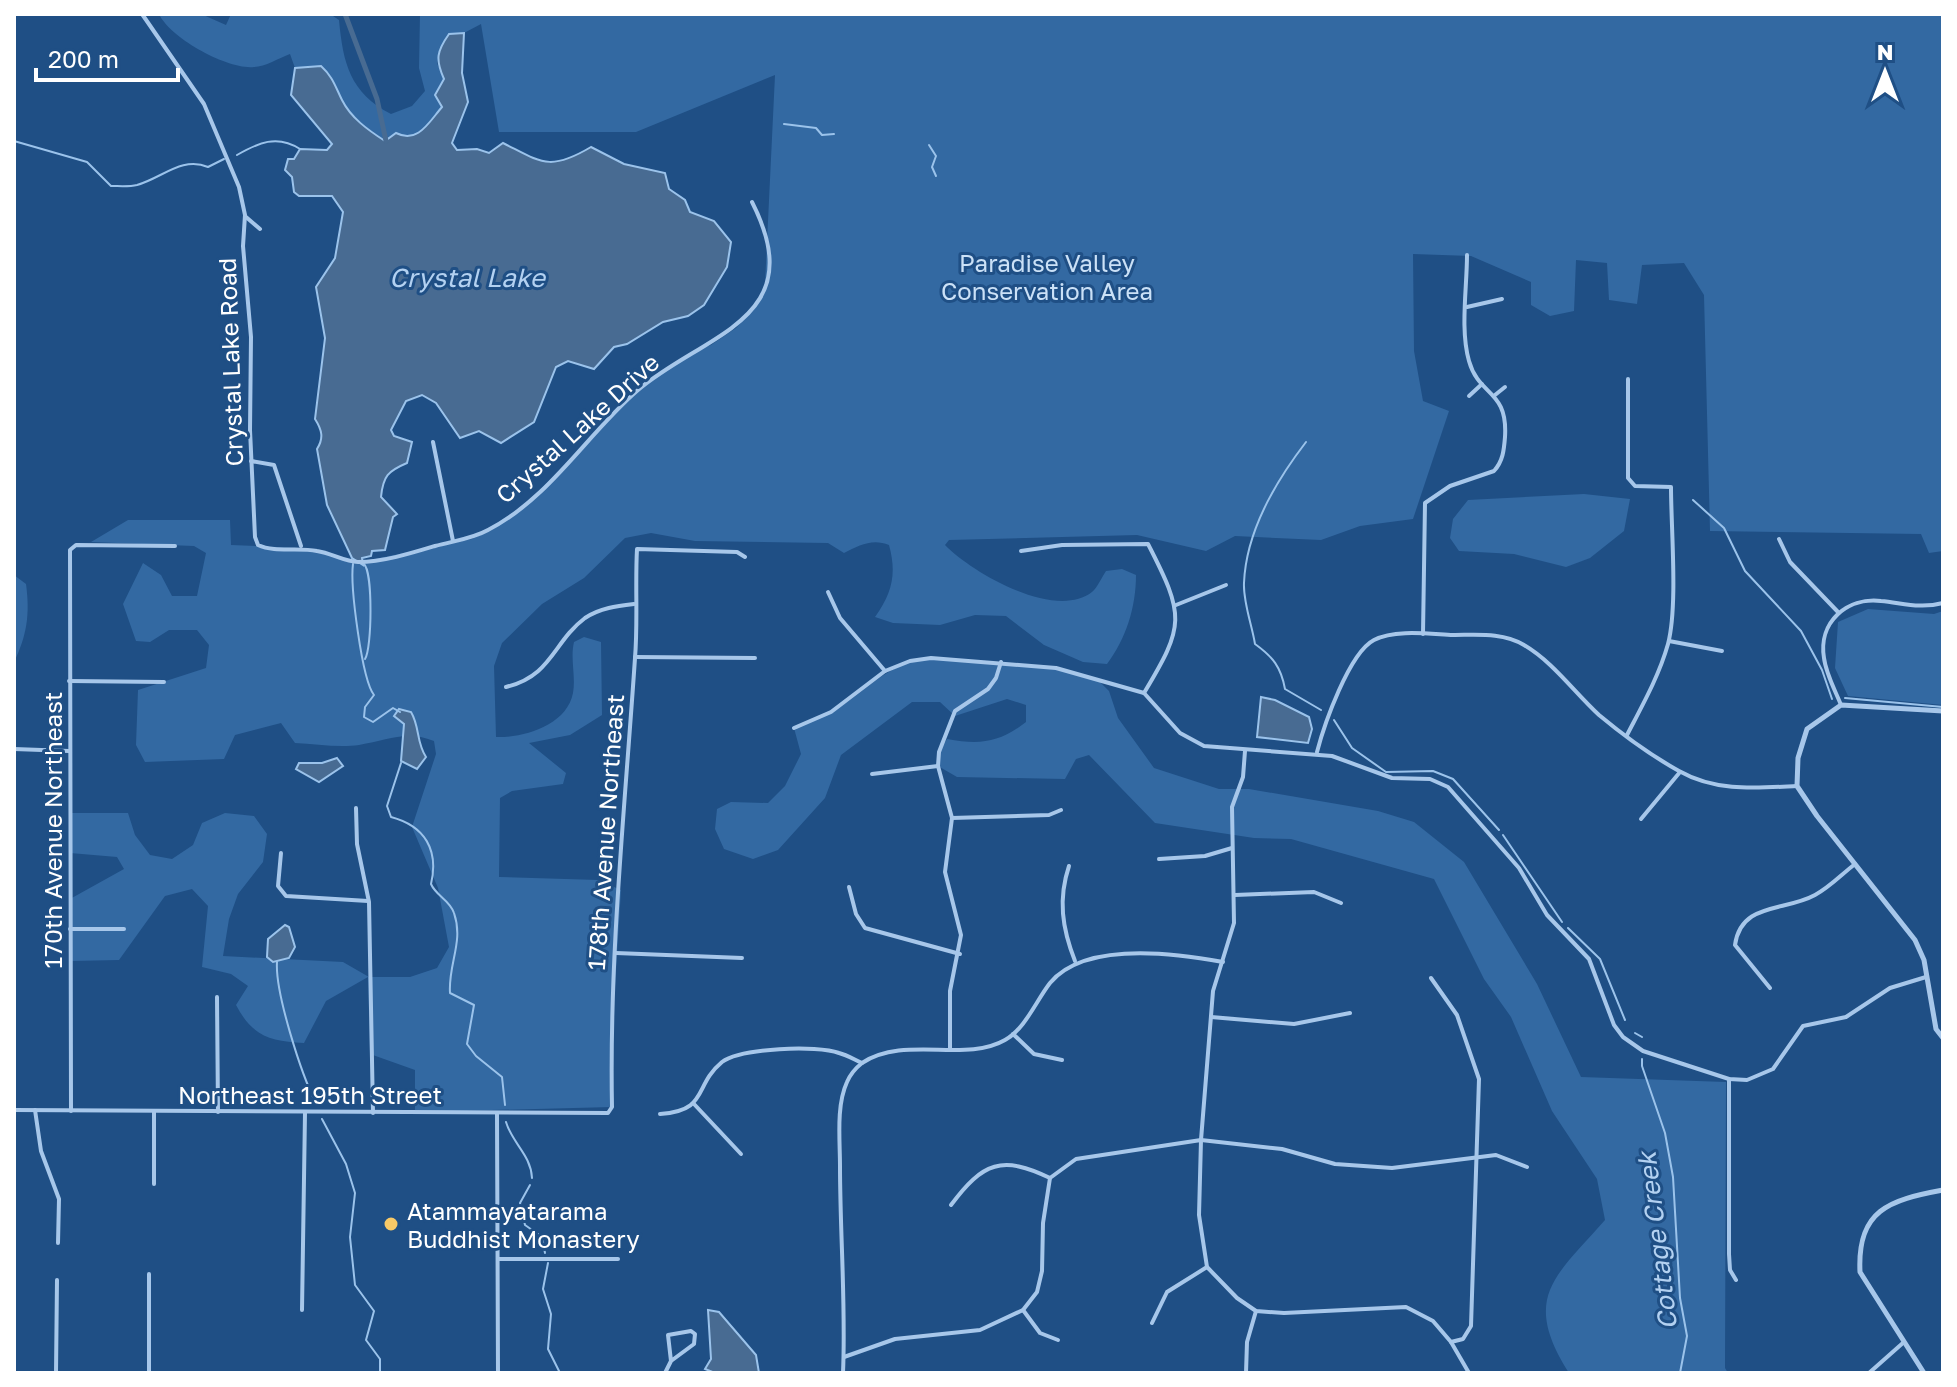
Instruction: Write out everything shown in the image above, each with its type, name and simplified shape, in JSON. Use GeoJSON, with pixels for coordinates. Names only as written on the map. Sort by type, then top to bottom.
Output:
{"type":"FeatureCollection","features":[{"type":"Feature","properties":{"kind":"street","name":"Crystal Lake Road"},"geometry":{"type":"LineString","coordinates":[[142,14],[204,104],[233,169],[245,215],[243,246],[251,337],[251,461],[256,542],[266,548],[301,548],[362,562],[442,544]]}},
{"type":"Feature","properties":{"kind":"street","name":"Crystal Lake Drive"},"geometry":{"type":"LineString","coordinates":[[442,544],[491,529],[534,496],[637,391],[693,352],[711,345],[736,328],[758,304],[765,284],[768,242],[752,202]]}},
{"type":"Feature","properties":{"kind":"street"},"geometry":{"type":"LineString","coordinates":[[245,215],[260,229]]}},
{"type":"Feature","properties":{"kind":"street"},"geometry":{"type":"LineString","coordinates":[[1423,634],[1425,503],[1450,486],[1494,471],[1501,463],[1506,419],[1495,395],[1482,384],[1469,361],[1467,255]]}},
{"type":"Feature","properties":{"kind":"street"},"geometry":{"type":"LineString","coordinates":[[1467,307],[1502,299]]}},
{"type":"Feature","properties":{"kind":"street"},"geometry":{"type":"LineString","coordinates":[[1627,735],[1658,675],[1669,641],[1671,487],[1635,486],[1628,478],[1628,379]]}},
{"type":"Feature","properties":{"kind":"street"},"geometry":{"type":"LineString","coordinates":[[1469,396],[1482,384]]}},
{"type":"Feature","properties":{"kind":"street"},"geometry":{"type":"LineString","coordinates":[[1495,395],[1505,387]]}},
{"type":"Feature","properties":{"kind":"street"},"geometry":{"type":"LineString","coordinates":[[433,442],[453,541]]}},
{"type":"Feature","properties":{"kind":"street"},"geometry":{"type":"LineString","coordinates":[[251,461],[268,462],[276,469],[289,520],[301,548]]}},
{"type":"Feature","properties":{"kind":"street"},"geometry":{"type":"LineString","coordinates":[[1779,539],[1790,562],[1838,612]]}},
{"type":"Feature","properties":{"kind":"street"},"geometry":{"type":"LineString","coordinates":[[1021,551],[1062,545],[1148,544],[1176,605],[1173,643],[1144,693]]}},
{"type":"Feature","properties":{"kind":"street","name":"170th Avenue Northeast"},"geometry":{"type":"LineString","coordinates":[[71,1111],[70,550],[76,545],[175,546]]}},
{"type":"Feature","properties":{"kind":"street","name":"178th Avenue Northeast"},"geometry":{"type":"LineString","coordinates":[[605,1114],[612,1107],[616,953],[635,657],[637,549],[737,552],[745,557]]}},
{"type":"Feature","properties":{"kind":"street"},"geometry":{"type":"LineString","coordinates":[[1176,605],[1226,585]]}},
{"type":"Feature","properties":{"kind":"street"},"geometry":{"type":"LineString","coordinates":[[828,592],[840,618],[885,671]]}},
{"type":"Feature","properties":{"kind":"street"},"geometry":{"type":"LineString","coordinates":[[1841,705],[1824,661],[1823,647],[1825,634],[1838,612],[1866,601],[1926,607],[1943,603]]}},
{"type":"Feature","properties":{"kind":"street"},"geometry":{"type":"LineString","coordinates":[[506,687],[525,681],[546,666],[585,619],[612,607],[634,604]]}},
{"type":"Feature","properties":{"kind":"street"},"geometry":{"type":"LineString","coordinates":[[1317,753],[1325,722],[1360,653],[1373,640],[1423,634],[1500,636],[1523,644],[1548,663],[1600,716],[1680,772],[1714,786],[1750,789],[1797,786]]}},
{"type":"Feature","properties":{"kind":"street"},"geometry":{"type":"LineString","coordinates":[[1669,641],[1722,651]]}},
{"type":"Feature","properties":{"kind":"street"},"geometry":{"type":"LineString","coordinates":[[635,657],[755,658]]}},
{"type":"Feature","properties":{"kind":"street"},"geometry":{"type":"LineString","coordinates":[[794,728],[831,712],[885,671],[910,661],[931,658],[1001,662],[1056,668],[1144,693],[1191,741],[1245,751],[1317,753],[1392,778],[1430,779],[1456,795],[1519,868],[1547,915],[1589,959],[1617,1028],[1643,1051],[1729,1079],[1762,1076],[1773,1069],[1803,1026],[1839,1020],[1890,988],[1926,977]]}},
{"type":"Feature","properties":{"kind":"street"},"geometry":{"type":"LineString","coordinates":[[950,1048],[950,991],[960,954],[959,918],[945,872],[952,818],[938,766],[941,742],[955,711],[988,689],[1001,662]]}},
{"type":"Feature","properties":{"kind":"street"},"geometry":{"type":"LineString","coordinates":[[69,681],[164,682]]}},
{"type":"Feature","properties":{"kind":"street"},"geometry":{"type":"LineString","coordinates":[[1943,711],[1841,705],[1807,729],[1798,758],[1797,786],[1915,940],[1936,1029],[1943,1038]]}},
{"type":"Feature","properties":{"kind":"street"},"geometry":{"type":"LineString","coordinates":[[14,749],[69,751]]}},
{"type":"Feature","properties":{"kind":"street"},"geometry":{"type":"LineString","coordinates":[[1245,751],[1243,777],[1232,807],[1234,923],[1213,991],[1201,1140],[1199,1215],[1207,1267],[1229,1290],[1256,1311],[1406,1307],[1433,1321],[1451,1342],[1469,1373]]}},
{"type":"Feature","properties":{"kind":"street"},"geometry":{"type":"LineString","coordinates":[[872,774],[938,766]]}},
{"type":"Feature","properties":{"kind":"street"},"geometry":{"type":"LineString","coordinates":[[1641,819],[1680,772]]}},
{"type":"Feature","properties":{"kind":"street"},"geometry":{"type":"LineString","coordinates":[[356,808],[357,844],[369,901],[373,1113]]}},
{"type":"Feature","properties":{"kind":"street"},"geometry":{"type":"LineString","coordinates":[[952,818],[1049,815],[1061,810]]}},
{"type":"Feature","properties":{"kind":"street"},"geometry":{"type":"LineString","coordinates":[[1159,859],[1205,856],[1232,848]]}},
{"type":"Feature","properties":{"kind":"street"},"geometry":{"type":"LineString","coordinates":[[281,853],[278,886],[286,896],[369,901]]}},
{"type":"Feature","properties":{"kind":"street"},"geometry":{"type":"LineString","coordinates":[[1770,988],[1735,945],[1737,928],[1750,915],[1817,895],[1855,864]]}},
{"type":"Feature","properties":{"kind":"street"},"geometry":{"type":"LineString","coordinates":[[1069,866],[1060,893],[1068,942],[1075,961]]}},
{"type":"Feature","properties":{"kind":"street"},"geometry":{"type":"LineString","coordinates":[[849,887],[856,914],[865,928],[960,954]]}},
{"type":"Feature","properties":{"kind":"street"},"geometry":{"type":"LineString","coordinates":[[1235,895],[1314,892],[1341,903]]}},
{"type":"Feature","properties":{"kind":"street"},"geometry":{"type":"LineString","coordinates":[[70,929],[124,929]]}},
{"type":"Feature","properties":{"kind":"street"},"geometry":{"type":"LineString","coordinates":[[616,953],[742,958]]}},
{"type":"Feature","properties":{"kind":"street"},"geometry":{"type":"LineString","coordinates":[[843,1373],[840,1125],[847,1082],[862,1063],[896,1052],[990,1046],[1013,1034],[1053,980],[1075,961],[1106,956],[1189,956],[1223,962]]}},
{"type":"Feature","properties":{"kind":"street"},"geometry":{"type":"LineString","coordinates":[[1431,978],[1457,1015],[1479,1079],[1471,1326],[1463,1339],[1451,1342]]}},
{"type":"Feature","properties":{"kind":"street"},"geometry":{"type":"LineString","coordinates":[[217,997],[218,1112]]}},
{"type":"Feature","properties":{"kind":"street"},"geometry":{"type":"LineString","coordinates":[[1211,1017],[1294,1024],[1350,1013]]}},
{"type":"Feature","properties":{"kind":"street"},"geometry":{"type":"LineString","coordinates":[[1013,1034],[1034,1054],[1062,1060]]}},
{"type":"Feature","properties":{"kind":"street"},"geometry":{"type":"LineString","coordinates":[[660,1114],[680,1113],[694,1104],[717,1067],[726,1059],[741,1055],[823,1050],[862,1063]]}},
{"type":"Feature","properties":{"kind":"street"},"geometry":{"type":"LineString","coordinates":[[1729,1079],[1729,1254],[1736,1280]]}},
{"type":"Feature","properties":{"kind":"street"},"geometry":{"type":"LineString","coordinates":[[694,1104],[741,1154]]}},
{"type":"Feature","properties":{"kind":"street","name":"Northeast 195th Street"},"geometry":{"type":"LineString","coordinates":[[14,1110],[605,1114]]}},
{"type":"Feature","properties":{"kind":"street"},"geometry":{"type":"LineString","coordinates":[[35,1110],[41,1151],[59,1199],[58,1243]]}},
{"type":"Feature","properties":{"kind":"street"},"geometry":{"type":"LineString","coordinates":[[154,1111],[154,1184]]}},
{"type":"Feature","properties":{"kind":"street"},"geometry":{"type":"LineString","coordinates":[[302,1310],[305,1113]]}},
{"type":"Feature","properties":{"kind":"street"},"geometry":{"type":"LineString","coordinates":[[497,1114],[498,1373]]}},
{"type":"Feature","properties":{"kind":"street"},"geometry":{"type":"LineString","coordinates":[[844,1358],[895,1339],[980,1330],[1023,1310],[1037,1292],[1042,1271],[1043,1223],[1050,1178],[1076,1159],[1201,1140],[1266,1147],[1335,1164],[1392,1168],[1475,1155],[1496,1155],[1527,1167]]}},
{"type":"Feature","properties":{"kind":"street"},"geometry":{"type":"LineString","coordinates":[[951,1205],[974,1177],[999,1164],[1028,1166],[1050,1178]]}},
{"type":"Feature","properties":{"kind":"street"},"geometry":{"type":"LineString","coordinates":[[1924,1373],[1860,1272],[1861,1238],[1868,1222],[1889,1205],[1943,1190]]}},
{"type":"Feature","properties":{"kind":"street"},"geometry":{"type":"LineString","coordinates":[[498,1259],[618,1259]]}},
{"type":"Feature","properties":{"kind":"street"},"geometry":{"type":"LineString","coordinates":[[1152,1323],[1167,1292],[1207,1267]]}},
{"type":"Feature","properties":{"kind":"street"},"geometry":{"type":"LineString","coordinates":[[149,1274],[149,1373]]}},
{"type":"Feature","properties":{"kind":"street"},"geometry":{"type":"LineString","coordinates":[[56,1373],[57,1280]]}},
{"type":"Feature","properties":{"kind":"street"},"geometry":{"type":"LineString","coordinates":[[1023,1310],[1040,1333],[1058,1340]]}},
{"type":"Feature","properties":{"kind":"street"},"geometry":{"type":"LineString","coordinates":[[1246,1373],[1247,1342],[1256,1311]]}},
{"type":"Feature","properties":{"kind":"street"},"geometry":{"type":"LineString","coordinates":[[665,1373],[671,1361],[692,1348],[695,1334],[691,1331],[668,1335],[671,1361]]}},
{"type":"Feature","properties":{"kind":"street"},"geometry":{"type":"LineString","coordinates":[[1869,1373],[1904,1342]]}},
{"type":"Feature","properties":{"kind":"green space","name":"Paradise Valley Conservation Area"},"geometry":{"type":"Polygon","coordinates":[[[159,14],[201,14],[226,25],[231,14],[330,14],[339,20],[343,50],[351,75],[366,96],[391,114],[412,106],[425,91],[419,68],[420,14],[1943,14],[1943,551],[1929,553],[1921,534],[1710,531],[1704,295],[1684,263],[1642,265],[1637,304],[1609,300],[1607,263],[1576,260],[1574,311],[1550,316],[1531,305],[1531,282],[1471,256],[1413,254],[1414,351],[1423,401],[1449,411],[1413,519],[1360,526],[1321,540],[1235,536],[1206,551],[1137,535],[949,540],[945,545],[974,568],[1014,590],[1057,601],[1076,599],[1092,592],[1106,571],[1122,569],[1136,575],[1129,622],[1107,664],[1083,662],[1044,645],[1006,616],[975,615],[940,625],[893,623],[875,617],[889,591],[893,574],[889,545],[883,543],[866,543],[844,553],[828,543],[695,541],[651,533],[625,538],[584,578],[542,604],[502,643],[494,666],[496,737],[519,735],[553,721],[569,704],[574,687],[574,642],[584,637],[601,642],[602,715],[570,735],[529,743],[566,773],[563,784],[512,791],[500,798],[499,877],[598,880],[621,890],[611,1051],[612,1107],[415,1112],[415,1070],[370,1054],[368,977],[326,1001],[304,1043],[272,1039],[256,1031],[236,1005],[248,986],[231,974],[202,967],[208,906],[192,889],[165,896],[119,960],[70,961],[70,899],[124,869],[117,857],[70,853],[70,813],[128,813],[135,835],[150,855],[172,859],[193,845],[202,823],[225,813],[254,816],[267,834],[263,862],[238,894],[229,919],[223,956],[343,962],[369,977],[410,977],[437,968],[449,947],[438,888],[412,827],[436,754],[434,741],[406,736],[351,746],[295,743],[281,723],[235,735],[224,759],[145,762],[136,745],[138,690],[206,668],[209,645],[197,630],[169,630],[150,642],[136,641],[123,604],[143,563],[161,575],[172,596],[197,596],[206,553],[194,546],[91,542],[128,520],[230,520],[231,545],[301,548],[360,562],[472,539],[492,530],[534,496],[637,391],[693,352],[711,345],[736,328],[758,304],[765,284],[775,75],[636,132],[499,132],[481,24],[464,33],[449,34],[437,63],[444,79],[443,107],[418,135],[386,141],[351,112],[321,66],[295,68],[290,54],[258,67],[230,63],[187,42],[159,14]]]}},
{"type":"Feature","properties":{"kind":"green space"},"geometry":{"type":"Polygon","coordinates":[[[1584,494],[1630,499],[1624,531],[1590,558],[1566,567],[1514,554],[1459,551],[1450,538],[1453,519],[1468,500],[1584,494]]]}},
{"type":"Feature","properties":{"kind":"green space"},"geometry":{"type":"Polygon","coordinates":[[[14,575],[26,584],[28,605],[25,633],[14,662],[14,575]]]}},
{"type":"Feature","properties":{"kind":"green space"},"geometry":{"type":"Polygon","coordinates":[[[1868,609],[1934,614],[1943,611],[1943,705],[1848,696],[1835,668],[1838,622],[1868,609]]]}},
{"type":"Feature","properties":{"kind":"green space"},"geometry":{"type":"Polygon","coordinates":[[[931,658],[1056,668],[1099,681],[1109,691],[1118,718],[1154,768],[1219,789],[1249,789],[1378,811],[1414,822],[1464,862],[1537,984],[1581,1077],[1726,1082],[1725,1368],[1728,1373],[1569,1373],[1547,1325],[1546,1306],[1550,1289],[1559,1273],[1605,1220],[1597,1179],[1552,1111],[1511,1017],[1484,979],[1434,879],[1291,839],[1254,838],[1155,823],[1089,755],[1076,759],[1065,779],[957,777],[938,766],[939,752],[947,739],[989,741],[1026,722],[1026,705],[1007,699],[955,716],[940,702],[912,702],[841,755],[825,798],[778,850],[753,859],[724,849],[715,829],[717,809],[731,802],[768,803],[785,786],[801,754],[794,728],[844,705],[888,672],[914,661],[931,658]]]}},
{"type":"Feature","properties":{"kind":"water","name":"Crystal Lake"},"geometry":{"type":"Polygon","coordinates":[[[464,33],[462,73],[468,102],[452,143],[457,150],[477,149],[489,153],[503,143],[536,159],[555,162],[591,147],[624,164],[665,173],[669,189],[685,200],[690,212],[714,221],[731,242],[727,267],[704,305],[688,316],[663,322],[627,344],[614,347],[594,369],[568,361],[556,367],[534,422],[501,443],[479,431],[460,438],[436,403],[422,395],[406,401],[391,430],[394,436],[412,442],[407,463],[388,475],[381,497],[397,514],[393,517],[385,550],[372,551],[371,556],[362,558],[363,565],[352,558],[327,505],[317,449],[321,434],[315,419],[325,338],[316,287],[335,258],[343,212],[332,196],[299,196],[294,192],[292,177],[285,170],[288,159],[294,159],[300,149],[327,150],[332,144],[291,95],[295,68],[321,66],[350,112],[385,141],[396,133],[411,136],[428,125],[442,107],[435,95],[444,79],[438,60],[440,50],[449,34],[464,33]]]}},
{"type":"Feature","properties":{"kind":"water"},"geometry":{"type":"Polygon","coordinates":[[[1261,697],[1275,700],[1309,717],[1312,729],[1308,743],[1257,737],[1261,697]]]}},
{"type":"Feature","properties":{"kind":"water"},"geometry":{"type":"Polygon","coordinates":[[[399,709],[411,712],[416,723],[426,757],[417,769],[401,761],[404,724],[394,716],[399,709]]]}},
{"type":"Feature","properties":{"kind":"water"},"geometry":{"type":"Polygon","coordinates":[[[337,758],[343,766],[319,782],[296,769],[299,763],[322,763],[337,758]]]}},
{"type":"Feature","properties":{"kind":"water"},"geometry":{"type":"Polygon","coordinates":[[[285,925],[289,927],[295,947],[289,958],[273,962],[267,957],[268,939],[285,925]]]}},
{"type":"Feature","properties":{"kind":"water"},"geometry":{"type":"Polygon","coordinates":[[[708,1310],[719,1312],[756,1355],[759,1373],[715,1373],[705,1369],[711,1359],[708,1310]]]}},
{"type":"Feature","properties":{"kind":"waterway"},"geometry":{"type":"LineString","coordinates":[[345,14],[377,99],[386,141]]}},
{"type":"Feature","properties":{"kind":"waterway"},"geometry":{"type":"LineString","coordinates":[[784,124],[816,128],[822,135],[834,134]]}},
{"type":"Feature","properties":{"kind":"waterway"},"geometry":{"type":"LineString","coordinates":[[14,141],[87,162],[111,186],[137,185],[181,166],[199,164],[208,167],[224,159]]}},
{"type":"Feature","properties":{"kind":"waterway"},"geometry":{"type":"LineString","coordinates":[[237,155],[275,141],[300,149]]}},
{"type":"Feature","properties":{"kind":"waterway"},"geometry":{"type":"LineString","coordinates":[[929,145],[936,156],[932,167],[936,176]]}},
{"type":"Feature","properties":{"kind":"waterway","name":"Cottage Creek"},"geometry":{"type":"LineString","coordinates":[[1306,442],[1264,508],[1250,545],[1244,590],[1255,644],[1275,663],[1285,689],[1321,710]]}},
{"type":"Feature","properties":{"kind":"waterway"},"geometry":{"type":"LineString","coordinates":[[1693,500],[1724,528],[1745,571],[1801,631],[1822,670],[1832,699]]}},
{"type":"Feature","properties":{"kind":"waterway"},"geometry":{"type":"LineString","coordinates":[[353,564],[358,632],[365,671],[374,695],[365,707],[364,717],[373,722],[393,708],[400,712]]}},
{"type":"Feature","properties":{"kind":"waterway"},"geometry":{"type":"LineString","coordinates":[[364,564],[369,581],[370,611],[365,659]]}},
{"type":"Feature","properties":{"kind":"waterway"},"geometry":{"type":"LineString","coordinates":[[1845,698],[1943,707]]}},
{"type":"Feature","properties":{"kind":"waterway","name":"Cottage Creek"},"geometry":{"type":"LineString","coordinates":[[1334,720],[1352,748],[1386,772],[1433,771],[1453,779],[1499,830]]}},
{"type":"Feature","properties":{"kind":"waterway"},"geometry":{"type":"LineString","coordinates":[[401,763],[387,806],[391,817],[413,826],[431,850],[431,884],[452,909],[457,924],[450,993],[474,1005],[467,1044],[476,1056],[502,1077],[505,1105]]}},
{"type":"Feature","properties":{"kind":"waterway","name":"Cottage Creek"},"geometry":{"type":"LineString","coordinates":[[1503,835],[1562,922]]}},
{"type":"Feature","properties":{"kind":"waterway","name":"Cottage Creek"},"geometry":{"type":"LineString","coordinates":[[1568,928],[1600,959],[1625,1020]]}},
{"type":"Feature","properties":{"kind":"waterway"},"geometry":{"type":"LineString","coordinates":[[277,962],[280,993],[290,1033],[316,1103]]}},
{"type":"Feature","properties":{"kind":"waterway","name":"Cottage Creek"},"geometry":{"type":"LineString","coordinates":[[1635,1033],[1642,1037]]}},
{"type":"Feature","properties":{"kind":"waterway","name":"Cottage Creek"},"geometry":{"type":"LineString","coordinates":[[1642,1059],[1665,1133],[1673,1177],[1680,1298],[1687,1336],[1680,1373]]}},
{"type":"Feature","properties":{"kind":"waterway"},"geometry":{"type":"LineString","coordinates":[[322,1119],[346,1164],[355,1193],[350,1237],[355,1285],[374,1311],[366,1340],[380,1359],[380,1373]]}},
{"type":"Feature","properties":{"kind":"waterway"},"geometry":{"type":"LineString","coordinates":[[506,1122],[528,1162],[532,1178]]}},
{"type":"Feature","properties":{"kind":"waterway"},"geometry":{"type":"LineString","coordinates":[[530,1185],[520,1203],[525,1225],[542,1237],[545,1253]]}},
{"type":"Feature","properties":{"kind":"waterway"},"geometry":{"type":"LineString","coordinates":[[548,1263],[543,1289],[551,1314],[548,1349],[560,1373]]}},
{"type":"Feature","properties":{"kind":"place","name":"Atammayatarama Buddhist Monastery"},"geometry":{"type":"Point","coordinates":[391,1224]}}]}
